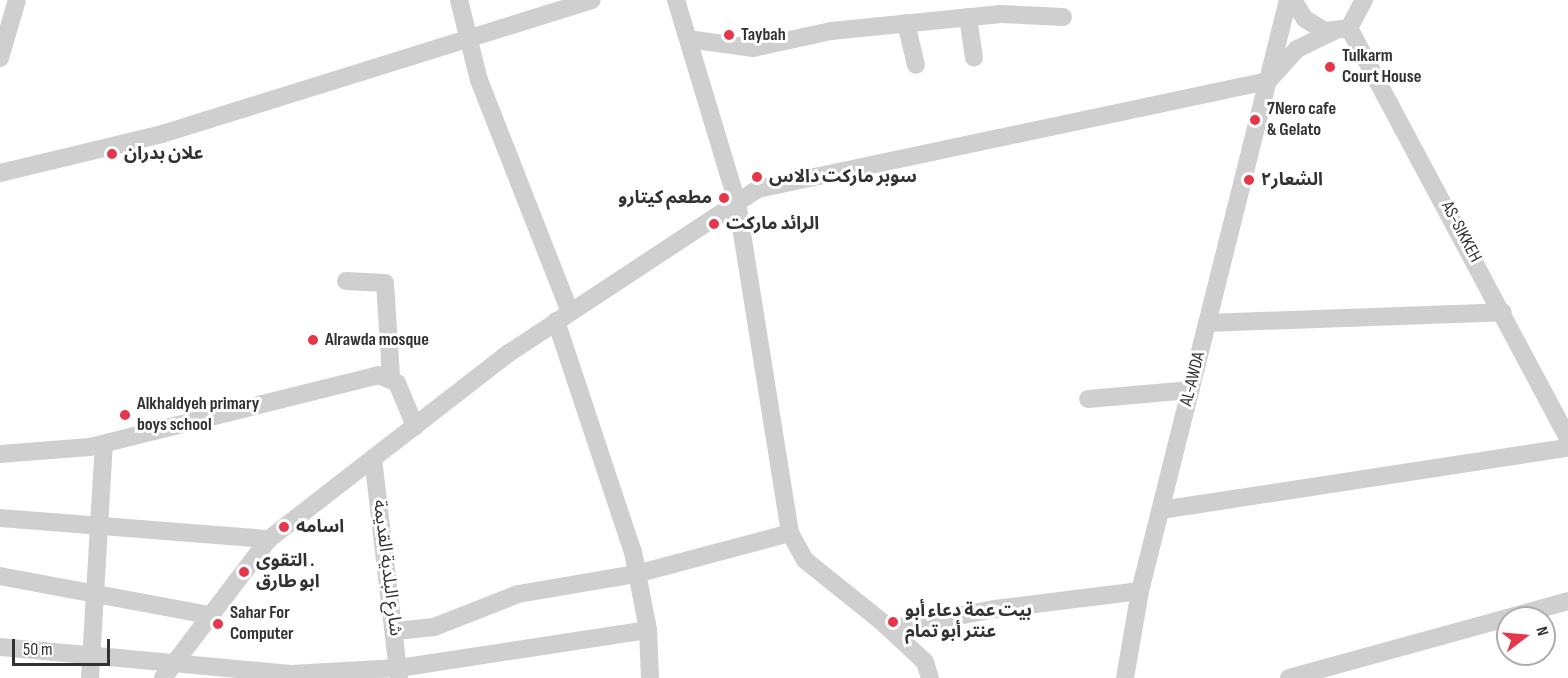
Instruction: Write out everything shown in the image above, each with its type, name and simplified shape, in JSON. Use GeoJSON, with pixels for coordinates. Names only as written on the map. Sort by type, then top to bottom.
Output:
{"type":"FeatureCollection","features":[{"type":"Feature","properties":{"kind":"street"},"geometry":{"type":"LineString","coordinates":[[459,0],[471,39],[479,80],[563,317],[636,574],[648,630],[650,678]]}},
{"type":"Feature","properties":{"kind":"street"},"geometry":{"type":"LineString","coordinates":[[0,173],[162,134],[592,0]]}},
{"type":"Feature","properties":{"kind":"street"},"geometry":{"type":"LineString","coordinates":[[676,0],[737,202],[790,534],[806,560],[890,629],[925,662],[930,678]]}},
{"type":"Feature","properties":{"kind":"street","name":"AL-AWDA"},"geometry":{"type":"LineString","coordinates":[[1125,678],[1140,591],[1288,0]]}},
{"type":"Feature","properties":{"kind":"street"},"geometry":{"type":"LineString","coordinates":[[1293,0],[1313,27],[1341,29]]}},
{"type":"Feature","properties":{"kind":"street"},"geometry":{"type":"LineString","coordinates":[[163,678],[269,539],[415,426],[563,317],[758,189],[1268,81],[1297,49],[1341,29],[1364,0]]}},
{"type":"Feature","properties":{"kind":"street"},"geometry":{"type":"LineString","coordinates":[[0,58],[14,1]]}},
{"type":"Feature","properties":{"kind":"street"},"geometry":{"type":"LineString","coordinates":[[688,39],[753,48],[831,31],[906,23],[968,17],[1064,17]]}},
{"type":"Feature","properties":{"kind":"street"},"geometry":{"type":"LineString","coordinates":[[968,17],[974,58]]}},
{"type":"Feature","properties":{"kind":"street"},"geometry":{"type":"LineString","coordinates":[[906,23],[916,65]]}},
{"type":"Feature","properties":{"kind":"street","name":"AS-SIKKEH"},"geometry":{"type":"LineString","coordinates":[[1341,29],[1503,312],[1568,438]]}},
{"type":"Feature","properties":{"kind":"street"},"geometry":{"type":"LineString","coordinates":[[346,281],[385,283],[391,377],[415,426]]}},
{"type":"Feature","properties":{"kind":"street"},"geometry":{"type":"LineString","coordinates":[[1207,323],[1503,312]]}},
{"type":"Feature","properties":{"kind":"street"},"geometry":{"type":"LineString","coordinates":[[0,454],[104,444],[379,375],[391,377]]}},
{"type":"Feature","properties":{"kind":"street"},"geometry":{"type":"LineString","coordinates":[[1088,399],[1191,390]]}},
{"type":"Feature","properties":{"kind":"street"},"geometry":{"type":"LineString","coordinates":[[90,678],[98,592],[98,526],[104,444]]}},
{"type":"Feature","properties":{"kind":"street"},"geometry":{"type":"LineString","coordinates":[[1161,510],[1568,448]]}},
{"type":"Feature","properties":{"kind":"street","name":"شارع البلدية القديمة"},"geometry":{"type":"LineString","coordinates":[[373,458],[396,631],[399,673]]}},
{"type":"Feature","properties":{"kind":"street"},"geometry":{"type":"LineString","coordinates":[[0,518],[269,539]]}},
{"type":"Feature","properties":{"kind":"street"},"geometry":{"type":"LineString","coordinates":[[396,631],[434,627],[518,594],[636,574],[790,534]]}},
{"type":"Feature","properties":{"kind":"street"},"geometry":{"type":"LineString","coordinates":[[0,576],[98,592],[209,615]]}},
{"type":"Feature","properties":{"kind":"street"},"geometry":{"type":"LineString","coordinates":[[890,629],[995,609],[1140,591]]}},
{"type":"Feature","properties":{"kind":"street"},"geometry":{"type":"LineString","coordinates":[[1289,678],[1568,602]]}},
{"type":"Feature","properties":{"kind":"street"},"geometry":{"type":"LineString","coordinates":[[0,647],[177,660],[291,674],[399,673],[648,630]]}},
{"type":"Feature","properties":{"kind":"place","name":"Taybah"},"geometry":{"type":"Point","coordinates":[729,35]}},
{"type":"Feature","properties":{"kind":"place","name":"Tulkarm Court House"},"geometry":{"type":"Point","coordinates":[1330,67]}},
{"type":"Feature","properties":{"kind":"place","name":"7Nero cafe & Gelato"},"geometry":{"type":"Point","coordinates":[1255,120]}},
{"type":"Feature","properties":{"kind":"place","name":"علان بدران"},"geometry":{"type":"Point","coordinates":[112,154]}},
{"type":"Feature","properties":{"kind":"place","name":"سوبر ماركت دالاس"},"geometry":{"type":"Point","coordinates":[757,177]}},
{"type":"Feature","properties":{"kind":"place","name":"الشعار٢"},"geometry":{"type":"Point","coordinates":[1249,180]}},
{"type":"Feature","properties":{"kind":"place","name":"مطعم كيتارو"},"geometry":{"type":"Point","coordinates":[724,198]}},
{"type":"Feature","properties":{"kind":"place","name":"الرائد ماركت"},"geometry":{"type":"Point","coordinates":[714,224]}},
{"type":"Feature","properties":{"kind":"place","name":"Alrawda mosque"},"geometry":{"type":"Point","coordinates":[313,340]}},
{"type":"Feature","properties":{"kind":"place","name":"Alkhaldyeh primary boys school"},"geometry":{"type":"Point","coordinates":[125,415]}},
{"type":"Feature","properties":{"kind":"place","name":"اسامه"},"geometry":{"type":"Point","coordinates":[284,527]}},
{"type":"Feature","properties":{"kind":"place","name":"التقوى . ابو طارق"},"geometry":{"type":"Point","coordinates":[244,572]}},
{"type":"Feature","properties":{"kind":"place","name":"بيت عمة دعاء أبو عنتر أبو تمام"},"geometry":{"type":"Point","coordinates":[893,622]}},
{"type":"Feature","properties":{"kind":"place","name":"Sahar For Computer"},"geometry":{"type":"Point","coordinates":[218,624]}}]}
